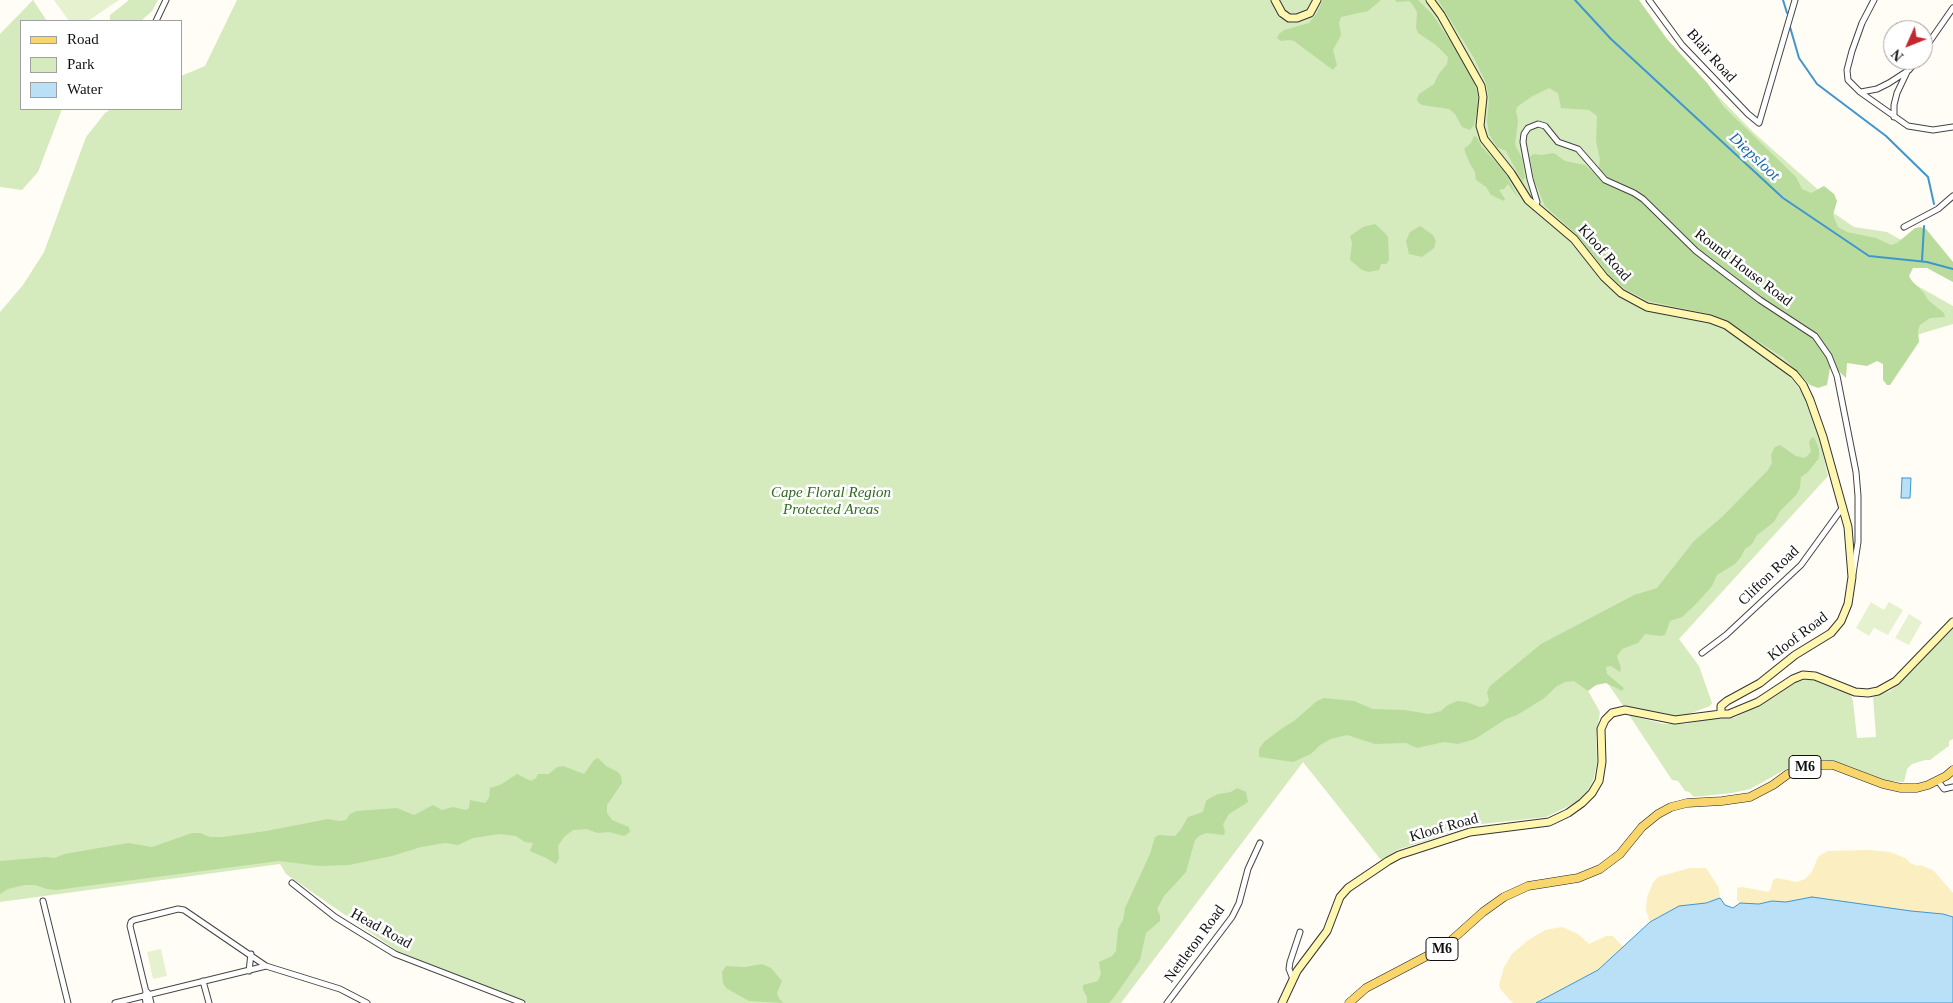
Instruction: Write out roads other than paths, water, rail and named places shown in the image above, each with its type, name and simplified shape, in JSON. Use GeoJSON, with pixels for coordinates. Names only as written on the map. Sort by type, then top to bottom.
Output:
{"type":"FeatureCollection","features":[{"type":"Feature","properties":{"kind":"main road"},"geometry":{"type":"LineString","coordinates":[[1274,0],[1282,13],[1288,17],[1297,18],[1310,14],[1317,0]]}},
{"type":"Feature","properties":{"kind":"main road","name":"Kloof Road"},"geometry":{"type":"LineString","coordinates":[[1282,1003],[1293,979],[1322,939],[1342,893],[1388,861],[1400,855],[1470,832],[1548,822],[1568,813],[1592,793],[1598,781],[1602,769],[1602,726],[1612,713],[1625,710],[1675,720],[1721,714],[1722,706],[1725,702],[1760,683],[1796,655],[1834,631],[1841,621],[1851,592],[1852,576],[1848,532],[1843,507],[1816,414],[1803,385],[1794,374],[1721,323],[1708,318],[1647,306],[1626,296],[1606,279],[1574,239],[1524,196],[1511,173],[1485,141],[1480,126],[1483,98],[1480,84],[1442,15],[1430,0]]}},
{"type":"Feature","properties":{"kind":"main road"},"geometry":{"type":"LineString","coordinates":[[1721,714],[1729,714],[1741,710],[1803,675],[1815,676],[1858,693],[1872,693],[1881,690],[1896,680],[1953,622]]}},
{"type":"Feature","properties":{"kind":"main road","name":"M6"},"geometry":{"type":"LineString","coordinates":[[1350,1003],[1366,988],[1444,947],[1483,912],[1504,897],[1528,886],[1578,878],[1600,869],[1620,854],[1642,827],[1668,808],[1687,802],[1722,801],[1750,797],[1773,785],[1788,774],[1810,765],[1833,765],[1883,784],[1901,788],[1921,787],[1938,781],[1953,770]]}},
{"type":"Feature","properties":{"kind":"street"},"geometry":{"type":"LineString","coordinates":[[156,20],[166,0]]}},
{"type":"Feature","properties":{"kind":"street","name":"Blair Road"},"geometry":{"type":"LineString","coordinates":[[1650,0],[1682,45],[1748,114],[1759,123],[1795,0]]}},
{"type":"Feature","properties":{"kind":"street"},"geometry":{"type":"LineString","coordinates":[[1874,0],[1861,27],[1848,64],[1848,80],[1860,92],[1903,123],[1916,128],[1933,130],[1953,126]]}},
{"type":"Feature","properties":{"kind":"street"},"geometry":{"type":"LineString","coordinates":[[1933,37],[1953,8]]}},
{"type":"Feature","properties":{"kind":"street"},"geometry":{"type":"LineString","coordinates":[[1860,92],[1883,86],[1909,70]]}},
{"type":"Feature","properties":{"kind":"street"},"geometry":{"type":"LineString","coordinates":[[1894,116],[1896,93],[1909,70]]}},
{"type":"Feature","properties":{"kind":"street","name":"Round House Road"},"geometry":{"type":"LineString","coordinates":[[1535,207],[1537,202],[1530,179],[1523,138],[1528,128],[1538,124],[1545,126],[1558,142],[1578,149],[1604,180],[1643,199],[1696,251],[1718,268],[1760,300],[1815,336],[1829,356],[1837,376],[1858,482],[1858,542],[1856,564],[1852,576]]}},
{"type":"Feature","properties":{"kind":"street"},"geometry":{"type":"LineString","coordinates":[[1904,227],[1938,209],[1953,196]]}},
{"type":"Feature","properties":{"kind":"street","name":"Clifton Road"},"geometry":{"type":"LineString","coordinates":[[1702,653],[1726,635],[1801,565],[1843,507]]}},
{"type":"Feature","properties":{"kind":"street"},"geometry":{"type":"LineString","coordinates":[[1938,781],[1944,789],[1953,788]]}},
{"type":"Feature","properties":{"kind":"street","name":"Nettleton Road"},"geometry":{"type":"LineString","coordinates":[[1167,1003],[1232,917],[1239,903],[1248,869],[1260,843]]}},
{"type":"Feature","properties":{"kind":"street","name":"Head Road"},"geometry":{"type":"LineString","coordinates":[[292,883],[328,912],[398,955],[522,1003]]}},
{"type":"Feature","properties":{"kind":"street"},"geometry":{"type":"LineString","coordinates":[[43,901],[68,1003]]}},
{"type":"Feature","properties":{"kind":"street"},"geometry":{"type":"LineString","coordinates":[[152,1003],[147,994],[131,922],[184,910],[266,966],[340,989],[367,1003]]}},
{"type":"Feature","properties":{"kind":"street"},"geometry":{"type":"LineString","coordinates":[[1293,979],[1289,969],[1290,962],[1300,932]]}},
{"type":"Feature","properties":{"kind":"street"},"geometry":{"type":"LineString","coordinates":[[249,970],[251,954]]}},
{"type":"Feature","properties":{"kind":"street"},"geometry":{"type":"LineString","coordinates":[[114,1003],[266,966]]}},
{"type":"Feature","properties":{"kind":"street"},"geometry":{"type":"LineString","coordinates":[[203,981],[209,1003]]}},
{"type":"Feature","properties":{"kind":"street"},"geometry":{"type":"LineString","coordinates":[[146,1003],[147,994]]}},
{"type":"Feature","properties":{"kind":"water"},"geometry":{"type":"Polygon","coordinates":[[[1902,478],[1911,478],[1910,498],[1901,498],[1902,478]]]}},
{"type":"Feature","properties":{"kind":"water"},"geometry":{"type":"Polygon","coordinates":[[[1812,897],[1943,914],[1953,917],[1953,1003],[1536,1003],[1598,970],[1650,922],[1679,906],[1706,903],[1720,898],[1725,905],[1733,908],[1740,903],[1786,902],[1812,897]]]}},
{"type":"Feature","properties":{"kind":"waterway","name":"Diepsloot"},"geometry":{"type":"LineString","coordinates":[[1575,0],[1611,39],[1783,198],[1869,256],[1927,262],[1953,269]]}},
{"type":"Feature","properties":{"kind":"waterway"},"geometry":{"type":"LineString","coordinates":[[1783,0],[1787,13]]}},
{"type":"Feature","properties":{"kind":"waterway"},"geometry":{"type":"LineString","coordinates":[[1790,27],[1799,58],[1817,84],[1886,136],[1928,177],[1934,204]]}},
{"type":"Feature","properties":{"kind":"waterway"},"geometry":{"type":"LineString","coordinates":[[1922,261],[1924,226]]}},
{"type":"Feature","properties":{"kind":"park label","name":"Cape Floral Region Protected Areas"},"geometry":{"type":"Point","coordinates":[831,502]}}]}
